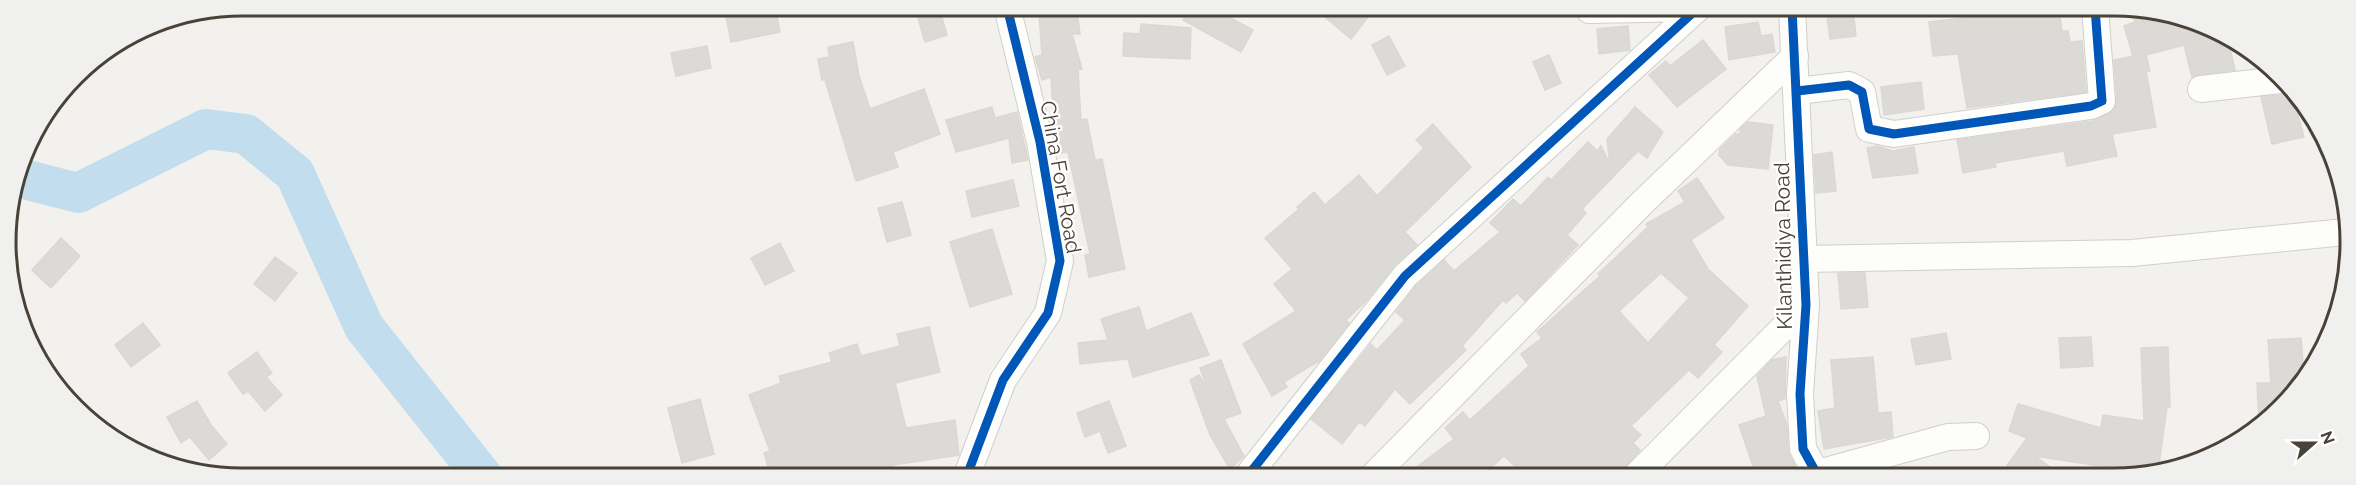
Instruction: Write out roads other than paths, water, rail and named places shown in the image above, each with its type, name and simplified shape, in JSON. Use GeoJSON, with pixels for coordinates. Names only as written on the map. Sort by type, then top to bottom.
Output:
{"type":"FeatureCollection","features":[{"type":"Feature","properties":{"kind":"street","name":"China Fort Road"},"geometry":{"type":"LineString","coordinates":[[970,468],[1002,380],[1048,313],[1060,261],[1040,142],[1009,16]]}},
{"type":"Feature","properties":{"kind":"street"},"geometry":{"type":"LineString","coordinates":[[1254,468],[1405,276],[1688,16]]}},
{"type":"Feature","properties":{"kind":"street","name":"Kilanthidiya Road"},"geometry":{"type":"LineString","coordinates":[[1792,16],[1806,305],[1800,394],[1803,449],[1813,468]]}},
{"type":"Feature","properties":{"kind":"street"},"geometry":{"type":"LineString","coordinates":[[1797,91],[1850,85],[1862,92],[1869,129],[1894,134],[2091,106],[2102,101],[2096,16]]}},
{"type":"Feature","properties":{"kind":"street"},"geometry":{"type":"LineString","coordinates":[[1381,468],[1642,203],[1795,56]]}},
{"type":"Feature","properties":{"kind":"street"},"geometry":{"type":"LineString","coordinates":[[2201,89],[2271,81]]}},
{"type":"Feature","properties":{"kind":"street"},"geometry":{"type":"LineString","coordinates":[[1803,259],[2132,254],[2339,233]]}},
{"type":"Feature","properties":{"kind":"street"},"geometry":{"type":"LineString","coordinates":[[1644,468],[1806,305]]}},
{"type":"Feature","properties":{"kind":"street"},"geometry":{"type":"LineString","coordinates":[[1844,468],[1948,437],[1976,436]]}},
{"type":"Feature","properties":{"kind":"waterway"},"geometry":{"type":"LineString","coordinates":[[25,179],[78,193],[206,129],[246,134],[295,174],[364,327],[476,468]]}}]}
